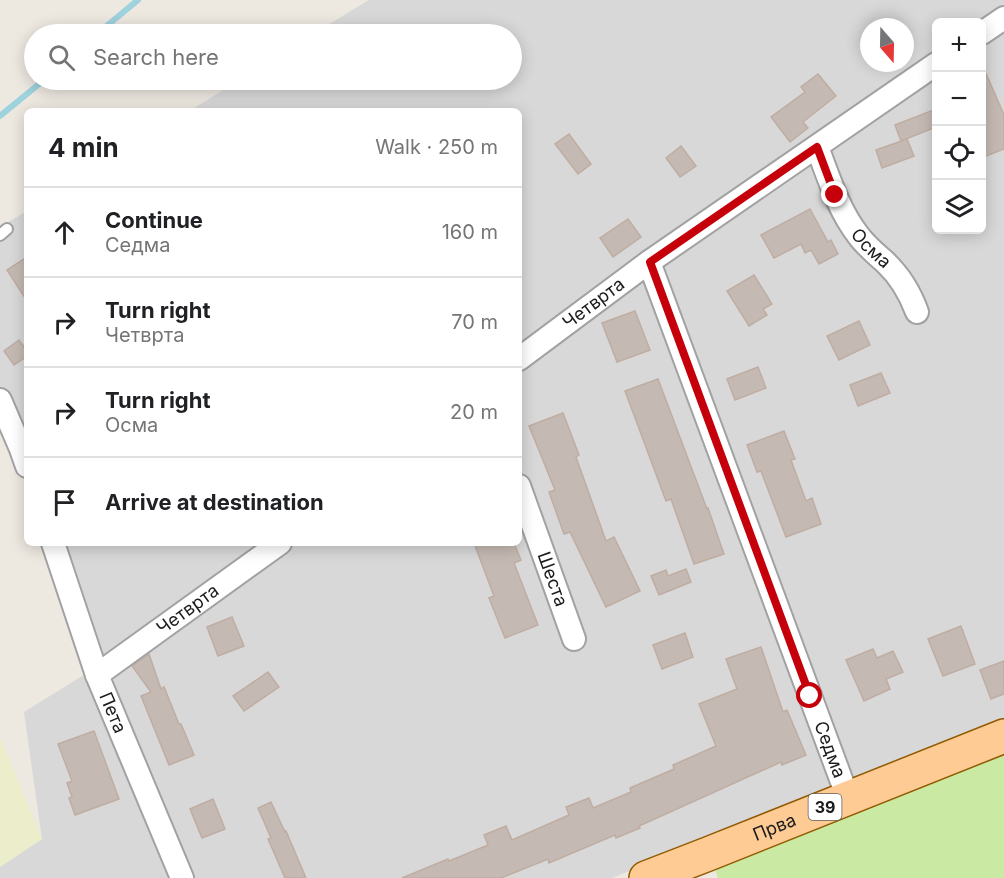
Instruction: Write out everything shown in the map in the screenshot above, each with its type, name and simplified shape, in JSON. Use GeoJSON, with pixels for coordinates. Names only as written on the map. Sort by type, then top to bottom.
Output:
{"type":"FeatureCollection","features":[{"type":"Feature","properties":{"kind":"main road","name":"Прва"},"geometry":{"type":"LineString","coordinates":[[646,878],[1004,736]]}},
{"type":"Feature","properties":{"kind":"street"},"geometry":{"type":"LineString","coordinates":[[986,30],[1004,18]]}},
{"type":"Feature","properties":{"kind":"street","name":"Четврта"},"geometry":{"type":"LineString","coordinates":[[522,357],[650,262],[932,67]]}},
{"type":"Feature","properties":{"kind":"street","name":"Осма"},"geometry":{"type":"LineString","coordinates":[[817,147],[849,224],[903,282],[917,312]]}},
{"type":"Feature","properties":{"kind":"street","name":"Седма"},"geometry":{"type":"LineString","coordinates":[[650,262],[848,798]]}},
{"type":"Feature","properties":{"kind":"street"},"geometry":{"type":"LineString","coordinates":[[0,400],[24,452]]}},
{"type":"Feature","properties":{"kind":"street","name":"Шеста"},"geometry":{"type":"LineString","coordinates":[[522,494],[574,639]]}},
{"type":"Feature","properties":{"kind":"street","name":"Пета"},"geometry":{"type":"LineString","coordinates":[[54,546],[97,675],[182,878]]}},
{"type":"Feature","properties":{"kind":"street","name":"Четврта"},"geometry":{"type":"LineString","coordinates":[[97,675],[276,546]]}},
{"type":"Feature","properties":{"kind":"shaded area"},"geometry":{"type":"Polygon","coordinates":[[[369,0],[1004,0],[1004,720],[612,878],[0,878],[0,867],[42,839],[24,712],[100,665],[52,546],[522,546],[522,108],[194,108],[224,90],[522,90],[522,24],[329,24],[369,0]]]}},
{"type":"Feature","properties":{"kind":"shaded area"},"geometry":{"type":"Polygon","coordinates":[[[24,213],[24,476],[0,416],[0,227],[24,213]]]}},
{"type":"Feature","properties":{"kind":"green space"},"geometry":{"type":"Polygon","coordinates":[[[1004,730],[1004,878],[718,878],[709,851],[1004,730]]]}},
{"type":"Feature","properties":{"kind":"green space"},"geometry":{"type":"Polygon","coordinates":[[[0,737],[42,839],[0,867],[0,737]]]}},
{"type":"Feature","properties":{"kind":"building"},"geometry":{"type":"Polygon","coordinates":[[[818,74],[836,96],[803,122],[808,128],[790,142],[771,117],[805,92],[801,87],[818,74]]]}},
{"type":"Feature","properties":{"kind":"building"},"geometry":{"type":"Polygon","coordinates":[[[986,74],[1004,115],[1004,149],[986,156],[986,74]]]}},
{"type":"Feature","properties":{"kind":"building"},"geometry":{"type":"Polygon","coordinates":[[[932,111],[932,129],[901,141],[895,125],[932,111]]]}},
{"type":"Feature","properties":{"kind":"building"},"geometry":{"type":"Polygon","coordinates":[[[569,134],[591,164],[578,174],[555,144],[569,134]]]}},
{"type":"Feature","properties":{"kind":"building"},"geometry":{"type":"Polygon","coordinates":[[[907,139],[914,156],[882,168],[876,150],[907,139]]]}},
{"type":"Feature","properties":{"kind":"building"},"geometry":{"type":"Polygon","coordinates":[[[681,146],[696,166],[680,177],[666,158],[681,146]]]}},
{"type":"Feature","properties":{"kind":"building"},"geometry":{"type":"Polygon","coordinates":[[[810,209],[828,242],[831,240],[838,254],[819,264],[811,250],[805,253],[801,244],[774,258],[761,235],[810,209]]]}},
{"type":"Feature","properties":{"kind":"building"},"geometry":{"type":"Polygon","coordinates":[[[628,219],[641,237],[613,257],[600,238],[628,219]]]}},
{"type":"Feature","properties":{"kind":"building"},"geometry":{"type":"Polygon","coordinates":[[[24,259],[24,296],[7,270],[24,259]]]}},
{"type":"Feature","properties":{"kind":"building"},"geometry":{"type":"Polygon","coordinates":[[[754,275],[772,304],[763,309],[767,315],[749,326],[727,291],[754,275]]]}},
{"type":"Feature","properties":{"kind":"building"},"geometry":{"type":"Polygon","coordinates":[[[635,311],[650,350],[617,362],[602,323],[635,311]]]}},
{"type":"Feature","properties":{"kind":"building"},"geometry":{"type":"Polygon","coordinates":[[[859,321],[870,345],[839,360],[827,336],[859,321]]]}},
{"type":"Feature","properties":{"kind":"building"},"geometry":{"type":"Polygon","coordinates":[[[19,340],[24,347],[24,358],[14,365],[4,351],[19,340]]]}},
{"type":"Feature","properties":{"kind":"building"},"geometry":{"type":"Polygon","coordinates":[[[758,367],[766,388],[735,400],[727,379],[758,367]]]}},
{"type":"Feature","properties":{"kind":"building"},"geometry":{"type":"Polygon","coordinates":[[[881,373],[890,393],[858,406],[850,385],[881,373]]]}},
{"type":"Feature","properties":{"kind":"building"},"geometry":{"type":"Polygon","coordinates":[[[658,379],[724,554],[694,564],[671,499],[666,501],[625,391],[658,379]]]}},
{"type":"Feature","properties":{"kind":"building"},"geometry":{"type":"Polygon","coordinates":[[[563,413],[606,541],[614,537],[640,591],[606,607],[570,532],[564,534],[549,492],[555,490],[529,426],[563,413]]]}},
{"type":"Feature","properties":{"kind":"building"},"geometry":{"type":"Polygon","coordinates":[[[784,431],[795,459],[791,460],[806,501],[812,498],[821,524],[786,537],[761,471],[757,472],[747,445],[784,431]]]}},
{"type":"Feature","properties":{"kind":"building"},"geometry":{"type":"Polygon","coordinates":[[[475,546],[515,546],[521,560],[514,563],[538,625],[505,638],[489,598],[494,596],[475,546]]]}},
{"type":"Feature","properties":{"kind":"building"},"geometry":{"type":"Polygon","coordinates":[[[686,569],[691,582],[659,595],[651,576],[666,570],[668,576],[686,569]]]}},
{"type":"Feature","properties":{"kind":"building"},"geometry":{"type":"Polygon","coordinates":[[[232,617],[244,646],[218,656],[207,627],[232,617]]]}},
{"type":"Feature","properties":{"kind":"building"},"geometry":{"type":"Polygon","coordinates":[[[961,626],[975,664],[943,676],[928,639],[961,626]]]}},
{"type":"Feature","properties":{"kind":"building"},"geometry":{"type":"Polygon","coordinates":[[[685,633],[693,657],[662,669],[653,645],[685,633]]]}},
{"type":"Feature","properties":{"kind":"building"},"geometry":{"type":"Polygon","coordinates":[[[761,647],[783,712],[787,710],[806,755],[782,765],[781,762],[616,838],[615,835],[549,863],[548,859],[501,878],[402,878],[488,845],[484,835],[506,826],[512,840],[569,815],[566,807],[589,798],[593,808],[631,792],[630,788],[674,769],[673,765],[716,746],[699,704],[737,689],[726,659],[761,647]]]}},
{"type":"Feature","properties":{"kind":"building"},"geometry":{"type":"Polygon","coordinates":[[[873,649],[877,658],[893,651],[903,672],[886,679],[890,689],[864,701],[846,660],[873,649]]]}},
{"type":"Feature","properties":{"kind":"building"},"geometry":{"type":"Polygon","coordinates":[[[149,654],[161,689],[164,687],[194,755],[169,765],[141,696],[151,692],[132,666],[149,654]]]}},
{"type":"Feature","properties":{"kind":"building"},"geometry":{"type":"Polygon","coordinates":[[[1004,661],[1004,694],[991,699],[980,670],[1004,661]]]}},
{"type":"Feature","properties":{"kind":"building"},"geometry":{"type":"Polygon","coordinates":[[[268,672],[279,687],[244,711],[233,696],[268,672]]]}},
{"type":"Feature","properties":{"kind":"building"},"geometry":{"type":"Polygon","coordinates":[[[94,731],[119,799],[75,815],[67,783],[72,781],[58,744],[94,731]]]}},
{"type":"Feature","properties":{"kind":"building"},"geometry":{"type":"Polygon","coordinates":[[[213,799],[225,829],[202,838],[190,809],[213,799]]]}},
{"type":"Feature","properties":{"kind":"building"},"geometry":{"type":"Polygon","coordinates":[[[271,802],[306,878],[285,878],[268,839],[271,838],[258,808],[271,802]]]}},
{"type":"Feature","properties":{"kind":"waterway"},"geometry":{"type":"LineString","coordinates":[[109,24],[138,0]]}},
{"type":"Feature","properties":{"kind":"waterway"},"geometry":{"type":"LineString","coordinates":[[0,116],[32,90]]}},
{"type":"Feature","properties":{"kind":"route"},"geometry":{"type":"LineString","coordinates":[[810,696],[650,262],[817,147],[835,195]]}}]}
